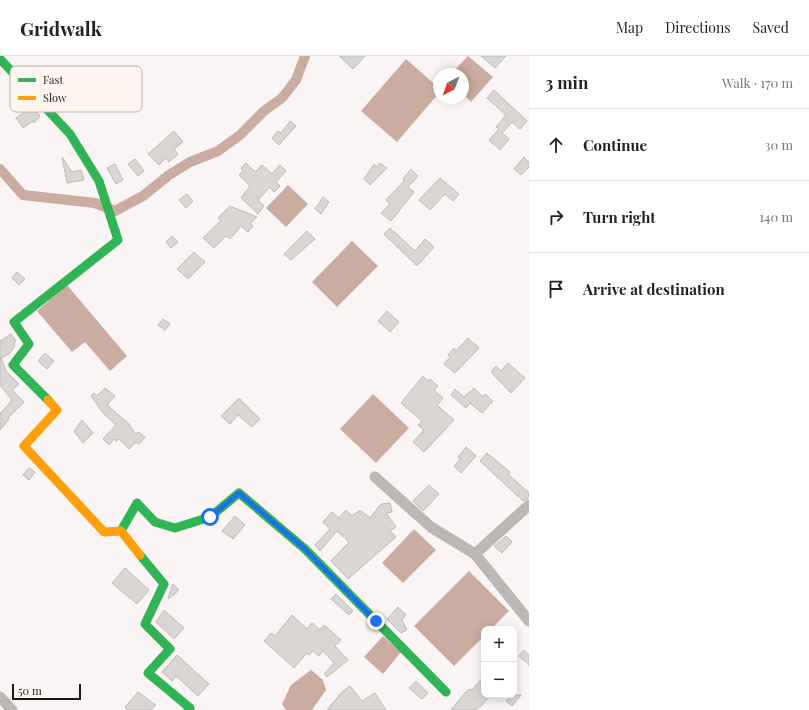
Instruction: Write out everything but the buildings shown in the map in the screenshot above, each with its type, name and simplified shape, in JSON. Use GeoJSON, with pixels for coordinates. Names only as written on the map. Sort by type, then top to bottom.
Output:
{"type":"FeatureCollection","features":[{"type":"Feature","properties":{"kind":"street"},"geometry":{"type":"LineString","coordinates":[[0,59],[10,70]]}},
{"type":"Feature","properties":{"kind":"street"},"geometry":{"type":"LineString","coordinates":[[49,112],[70,134],[99,181],[118,240],[14,322],[29,344],[13,365],[57,410],[24,446],[104,532],[121,531]]}},
{"type":"Feature","properties":{"kind":"street"},"geometry":{"type":"LineString","coordinates":[[375,477],[431,527],[475,554],[529,621]]}},
{"type":"Feature","properties":{"kind":"street"},"geometry":{"type":"LineString","coordinates":[[121,531],[137,503],[154,522],[175,528],[210,517],[239,493],[305,549],[446,692]]}},
{"type":"Feature","properties":{"kind":"street"},"geometry":{"type":"LineString","coordinates":[[475,554],[529,505]]}},
{"type":"Feature","properties":{"kind":"street"},"geometry":{"type":"LineString","coordinates":[[121,531],[164,584],[145,624],[170,649],[148,673],[190,708],[188,710]]}},
{"type":"Feature","properties":{"kind":"street"},"geometry":{"type":"LineString","coordinates":[[0,697],[12,710]]}},
{"type":"Feature","properties":{"kind":"shaded area"},"geometry":{"type":"Polygon","coordinates":[[[468,56],[493,77],[471,102],[469,100],[469,68],[457,68],[468,56]]]}},
{"type":"Feature","properties":{"kind":"shaded area"},"geometry":{"type":"Polygon","coordinates":[[[406,59],[433,83],[433,100],[397,142],[361,111],[406,59]]]}},
{"type":"Feature","properties":{"kind":"shaded area"},"geometry":{"type":"Polygon","coordinates":[[[288,185],[308,204],[286,227],[266,208],[288,185]]]}},
{"type":"Feature","properties":{"kind":"shaded area"},"geometry":{"type":"Polygon","coordinates":[[[352,241],[378,266],[337,307],[312,282],[352,241]]]}},
{"type":"Feature","properties":{"kind":"shaded area"},"geometry":{"type":"Polygon","coordinates":[[[67,285],[127,356],[110,371],[85,342],[72,352],[37,311],[67,285]]]}},
{"type":"Feature","properties":{"kind":"shaded area"},"geometry":{"type":"Polygon","coordinates":[[[373,394],[409,428],[376,463],[340,429],[373,394]]]}},
{"type":"Feature","properties":{"kind":"shaded area"},"geometry":{"type":"Polygon","coordinates":[[[414,529],[436,550],[403,583],[382,563],[414,529]]]}},
{"type":"Feature","properties":{"kind":"shaded area"},"geometry":{"type":"Polygon","coordinates":[[[469,571],[509,611],[494,626],[481,626],[481,639],[454,666],[414,626],[469,571]]]}},
{"type":"Feature","properties":{"kind":"shaded area"},"geometry":{"type":"Polygon","coordinates":[[[383,636],[401,652],[383,674],[364,657],[383,636]]]}},
{"type":"Feature","properties":{"kind":"shaded area"},"geometry":{"type":"Polygon","coordinates":[[[311,670],[323,680],[326,690],[312,710],[286,710],[282,704],[291,685],[311,670]]]}},
{"type":"Feature","properties":{"kind":"waterway"},"geometry":{"type":"LineString","coordinates":[[0,169],[23,195],[95,203],[115,211],[143,196],[169,175],[190,162],[218,151],[240,135],[264,111],[282,98],[296,80],[305,56]]}},
{"type":"Feature","properties":{"kind":"traffic: fast"},"geometry":{"type":"LineString","coordinates":[[0,59],[10,70]]}},
{"type":"Feature","properties":{"kind":"traffic: fast"},"geometry":{"type":"LineString","coordinates":[[48,400],[13,365],[29,344],[14,322],[118,240],[99,181],[70,134],[49,112]]}},
{"type":"Feature","properties":{"kind":"traffic: fast"},"geometry":{"type":"LineString","coordinates":[[121,531],[137,503],[155,522],[175,528],[210,517],[239,493],[305,549],[446,692]]}},
{"type":"Feature","properties":{"kind":"traffic: fast"},"geometry":{"type":"LineString","coordinates":[[140,555],[164,584],[145,624],[170,649],[148,673],[190,708],[188,710]]}},
{"type":"Feature","properties":{"kind":"traffic: slow"},"geometry":{"type":"LineString","coordinates":[[48,400],[57,410],[24,446],[104,532],[121,531],[140,555]]}},
{"type":"Feature","properties":{"kind":"route"},"geometry":{"type":"LineString","coordinates":[[210,517],[239,493],[305,549],[376,621]]}}]}
